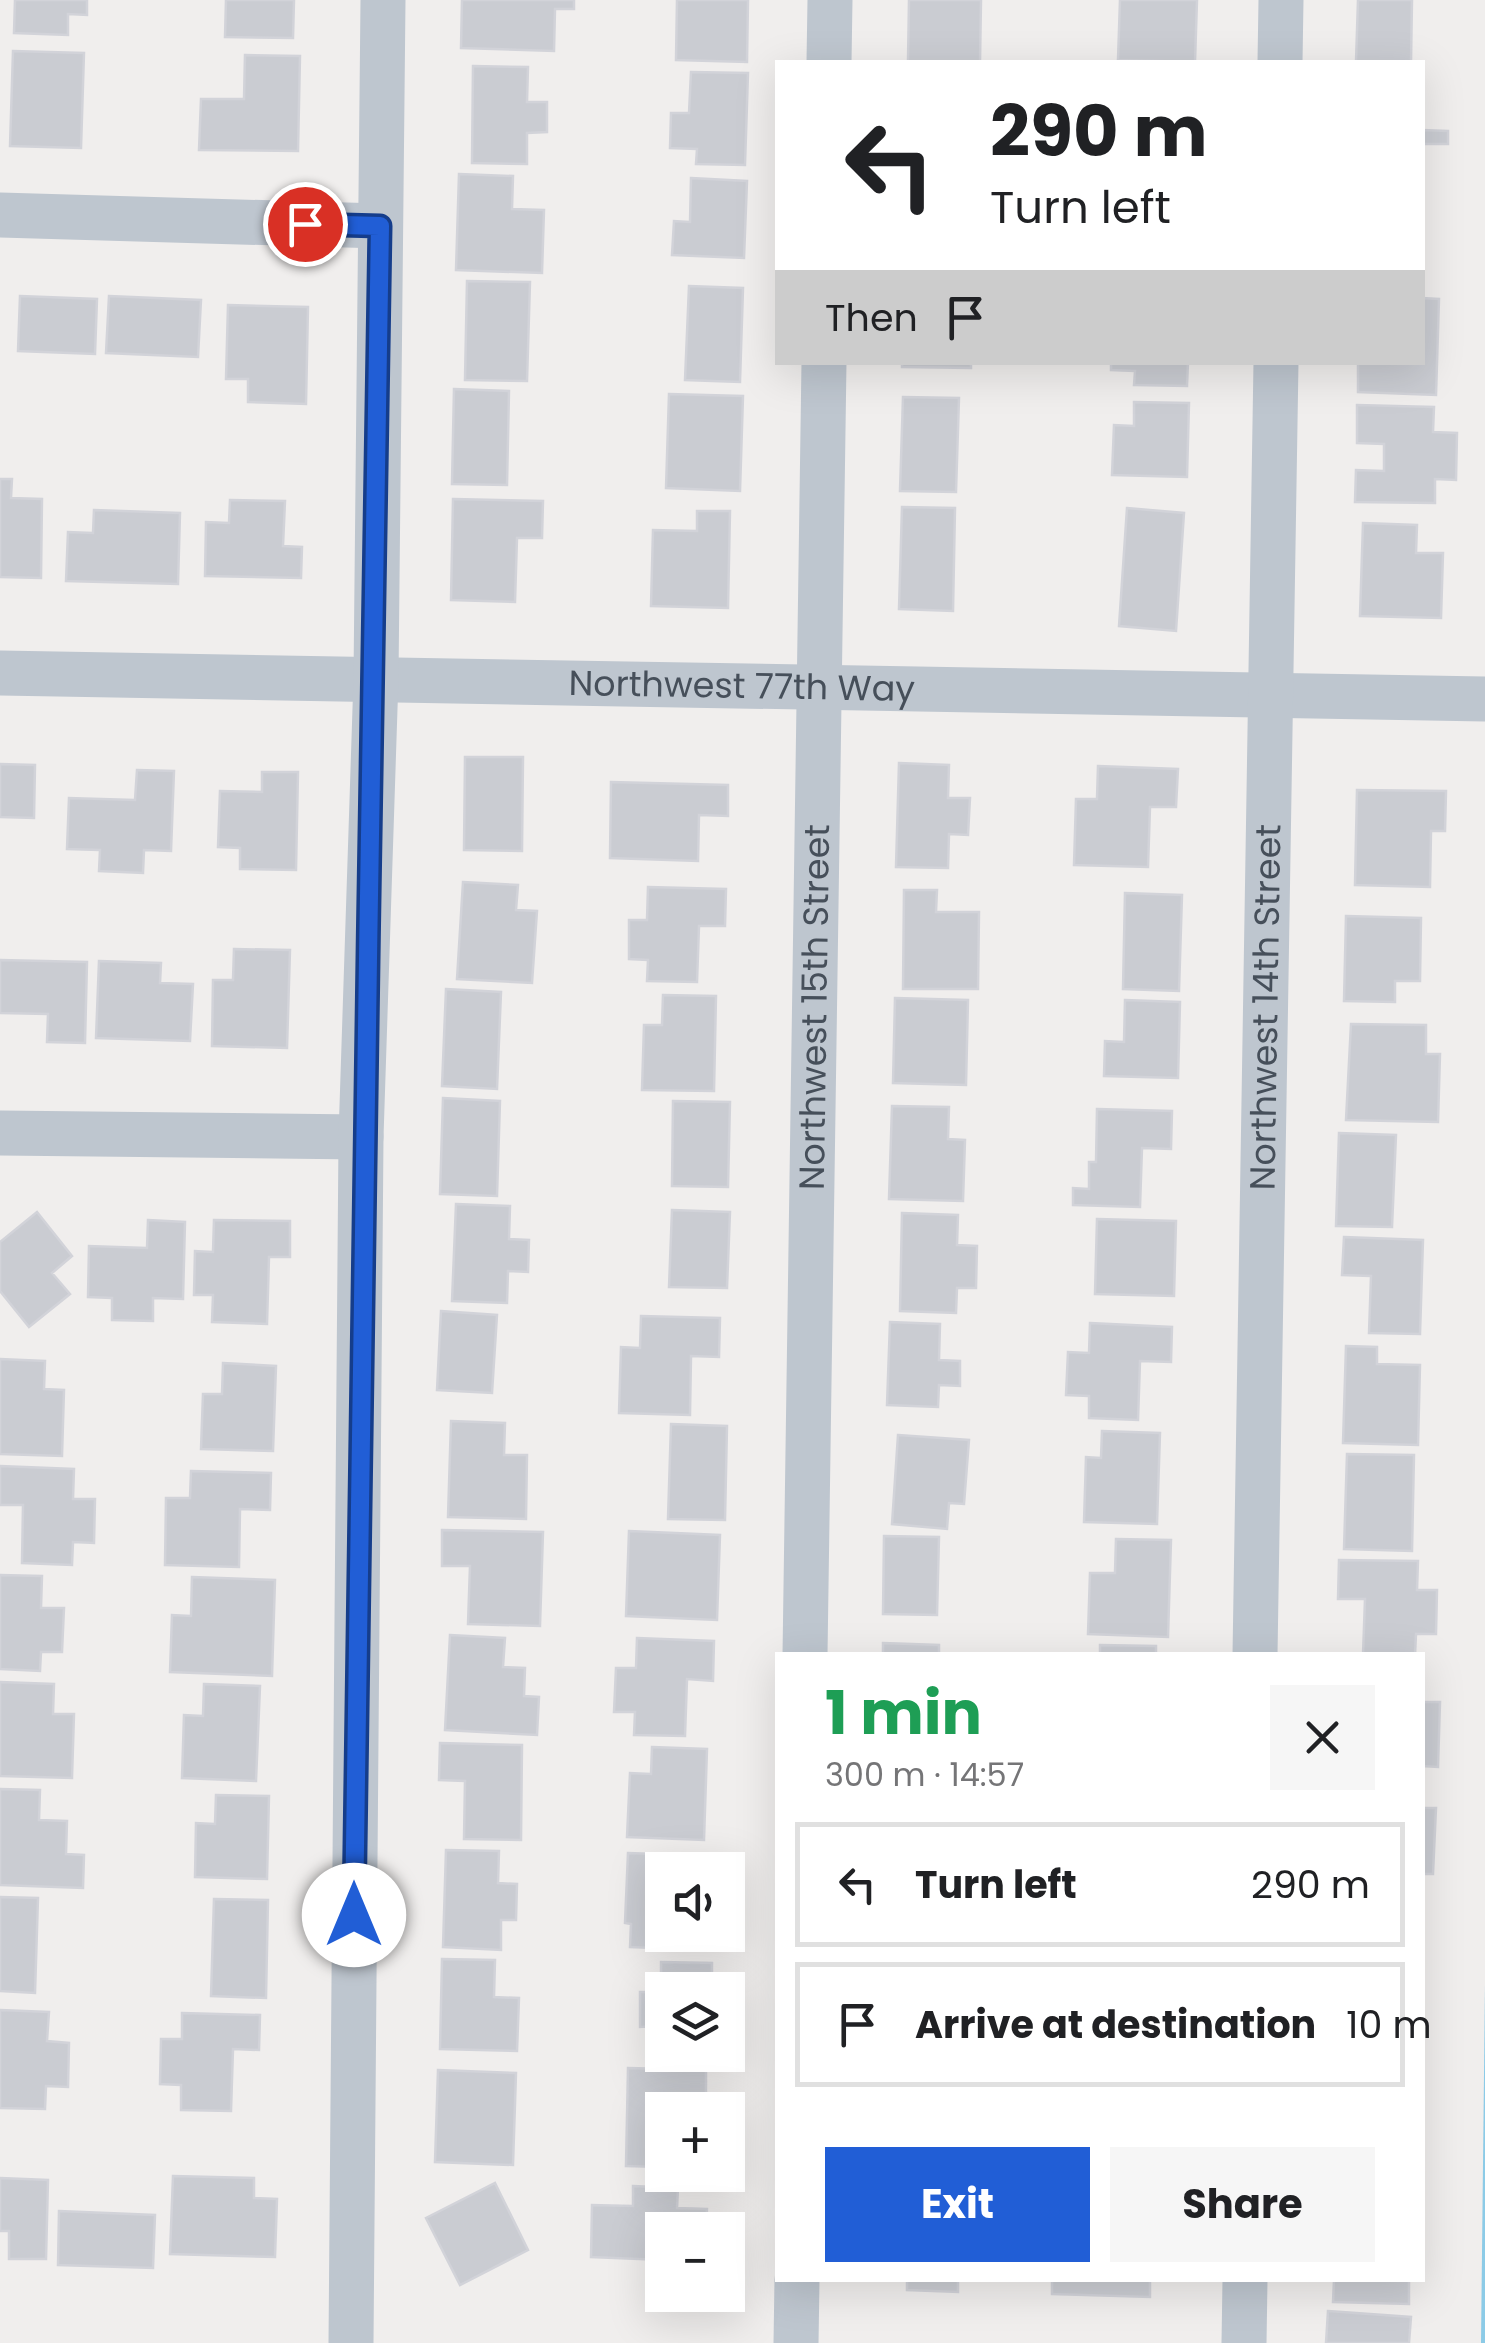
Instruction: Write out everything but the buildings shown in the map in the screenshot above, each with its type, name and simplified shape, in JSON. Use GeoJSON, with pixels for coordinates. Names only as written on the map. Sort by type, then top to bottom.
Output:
{"type":"FeatureCollection","features":[{"type":"Feature","properties":{"kind":"street"},"geometry":{"type":"LineString","coordinates":[[351,2343],[361,1137],[376,678],[383,0]]}},
{"type":"Feature","properties":{"kind":"street"},"geometry":{"type":"LineString","coordinates":[[829,60],[830,0]]}},
{"type":"Feature","properties":{"kind":"street"},"geometry":{"type":"LineString","coordinates":[[1280,0],[1280,60]]}},
{"type":"Feature","properties":{"kind":"street"},"geometry":{"type":"LineString","coordinates":[[0,215],[380,226]]}},
{"type":"Feature","properties":{"kind":"street","name":"Northwest 15th Street"},"geometry":{"type":"LineString","coordinates":[[805,1652],[824,365]]}},
{"type":"Feature","properties":{"kind":"street","name":"Northwest 14th Street"},"geometry":{"type":"LineString","coordinates":[[1255,1652],[1276,365]]}},
{"type":"Feature","properties":{"kind":"street","name":"Northwest 77th Way"},"geometry":{"type":"LineString","coordinates":[[0,673],[1485,700]]}},
{"type":"Feature","properties":{"kind":"street"},"geometry":{"type":"LineString","coordinates":[[0,1133],[361,1137]]}},
{"type":"Feature","properties":{"kind":"street"},"geometry":{"type":"LineString","coordinates":[[796,2343],[797,2282]]}},
{"type":"Feature","properties":{"kind":"street"},"geometry":{"type":"LineString","coordinates":[[1244,2343],[1245,2282]]}},
{"type":"Feature","properties":{"kind":"water"},"geometry":{"type":"Polygon","coordinates":[[[1485,1984],[1485,2343],[1481,2343],[1485,1984]]]}},
{"type":"Feature","properties":{"kind":"route"},"geometry":{"type":"LineString","coordinates":[[305,224],[380,226],[376,678],[361,1137],[354,1915]]}}]}
